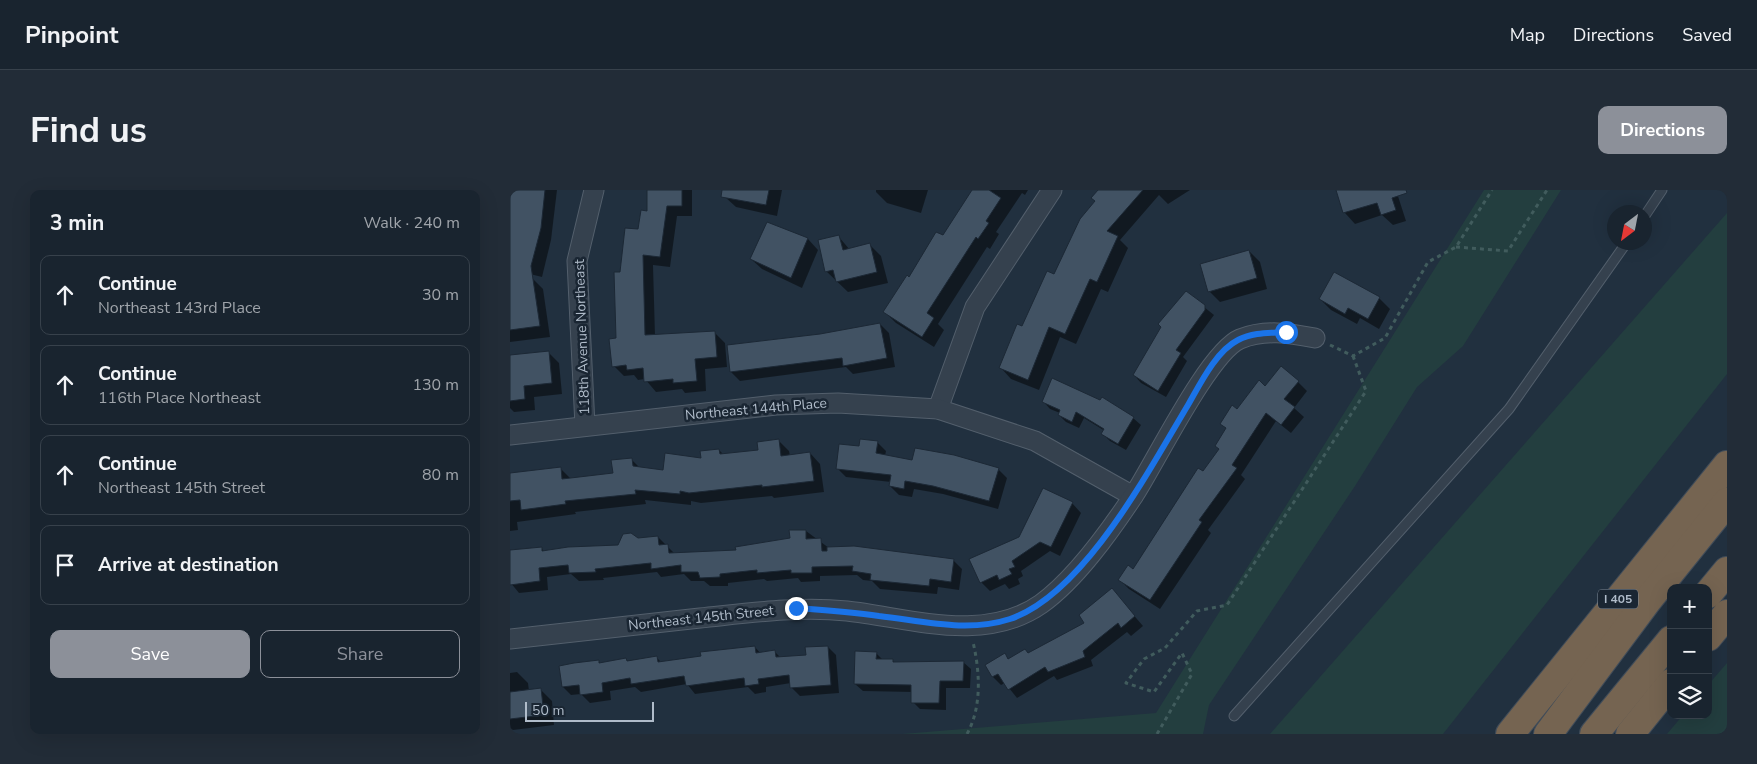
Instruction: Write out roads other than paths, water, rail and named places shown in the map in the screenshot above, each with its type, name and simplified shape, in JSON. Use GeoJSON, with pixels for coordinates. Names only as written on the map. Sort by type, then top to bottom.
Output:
{"type":"FeatureCollection","features":[{"type":"Feature","properties":{"kind":"highway","name":"I 405"},"geometry":{"type":"LineString","coordinates":[[1510,734],[1727,465]]}},
{"type":"Feature","properties":{"kind":"highway","name":"I 405"},"geometry":{"type":"LineString","coordinates":[[1548,734],[1648,600],[1727,502]]}},
{"type":"Feature","properties":{"kind":"highway"},"geometry":{"type":"LineString","coordinates":[[1712,589],[1727,571]]}},
{"type":"Feature","properties":{"kind":"highway"},"geometry":{"type":"LineString","coordinates":[[1712,632],[1727,614]]}},
{"type":"Feature","properties":{"kind":"highway","name":"I 405"},"geometry":{"type":"LineString","coordinates":[[1534,734],[1601,651],[1619,641]]}},
{"type":"Feature","properties":{"kind":"highway"},"geometry":{"type":"LineString","coordinates":[[1594,734],[1667,645]]}},
{"type":"Feature","properties":{"kind":"highway"},"geometry":{"type":"LineString","coordinates":[[1630,734],[1667,688]]}},
{"type":"Feature","properties":{"kind":"street","name":"118th Avenue Northeast"},"geometry":{"type":"LineString","coordinates":[[585,426],[577,261],[594,190]]}},
{"type":"Feature","properties":{"kind":"street"},"geometry":{"type":"LineString","coordinates":[[938,410],[975,307],[1052,190]]}},
{"type":"Feature","properties":{"kind":"street","name":"Northeast 145th Street"},"geometry":{"type":"LineString","coordinates":[[510,639],[796,608],[845,611],[966,627],[1010,619],[1040,604],[1074,576],[1133,496],[1214,362],[1238,340],[1261,333],[1286,332],[1315,338]]}},
{"type":"Feature","properties":{"kind":"street","name":"Northeast 144th Place"},"geometry":{"type":"LineString","coordinates":[[510,435],[776,405],[838,403],[938,410],[1035,441],[1133,496]]}},
{"type":"Feature","properties":{"kind":"lane"},"geometry":{"type":"LineString","coordinates":[[1652,205],[1662,190]]}},
{"type":"Feature","properties":{"kind":"lane"},"geometry":{"type":"LineString","coordinates":[[1234,716],[1509,409],[1622,250]]}}]}
